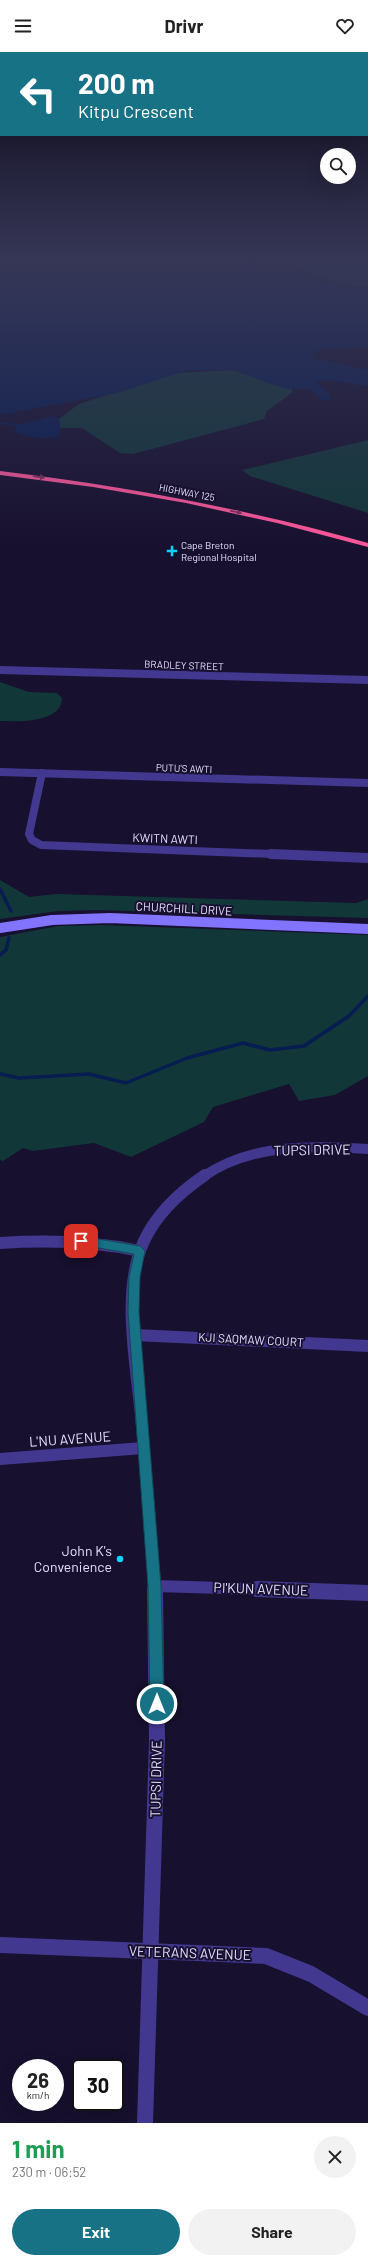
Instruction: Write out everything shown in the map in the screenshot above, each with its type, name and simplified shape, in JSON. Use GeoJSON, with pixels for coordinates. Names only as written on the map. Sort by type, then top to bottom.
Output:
{"type":"FeatureCollection","features":[{"type":"Feature","properties":{"kind":"highway"},"geometry":{"type":"LineString","coordinates":[[0,466],[100,478]]}},
{"type":"Feature","properties":{"kind":"highway","name":"HIGHWAY 125"},"geometry":{"type":"LineString","coordinates":[[0,473],[150,494],[247,514],[368,545]]}},
{"type":"Feature","properties":{"kind":"highway","name":"HIGHWAY 125"},"geometry":{"type":"LineString","coordinates":[[132,484],[149,487]]}},
{"type":"Feature","properties":{"kind":"highway","name":"HIGHWAY 125"},"geometry":{"type":"LineString","coordinates":[[167,490],[280,514],[368,537]]}},
{"type":"Feature","properties":{"kind":"main road","name":"CHURCHILL DRIVE"},"geometry":{"type":"LineString","coordinates":[[0,928],[52,920],[110,918],[368,929]]}},
{"type":"Feature","properties":{"kind":"street","name":"BRADLEY STREET"},"geometry":{"type":"LineString","coordinates":[[0,670],[368,680]]}},
{"type":"Feature","properties":{"kind":"street","name":"PUTU'S AWTI"},"geometry":{"type":"LineString","coordinates":[[0,772],[368,783]]}},
{"type":"Feature","properties":{"kind":"street","name":"KWITN AWTI"},"geometry":{"type":"LineString","coordinates":[[42,773],[29,834],[32,840],[41,845],[368,858]]}},
{"type":"Feature","properties":{"kind":"street","name":"TUPSI DRIVE"},"geometry":{"type":"LineString","coordinates":[[145,2123],[151,1951],[157,1689],[155,1586],[135,1335],[134,1282],[140,1251],[150,1231],[170,1204],[192,1184],[223,1165],[249,1155],[299,1147],[368,1149]]}},
{"type":"Feature","properties":{"kind":"street"},"geometry":{"type":"LineString","coordinates":[[0,1243],[40,1240],[81,1241],[140,1251]]}},
{"type":"Feature","properties":{"kind":"street","name":"KJI SAQMAW COURT"},"geometry":{"type":"LineString","coordinates":[[135,1335],[368,1346]]}},
{"type":"Feature","properties":{"kind":"street","name":"L'NU AVENUE"},"geometry":{"type":"LineString","coordinates":[[0,1459],[143,1448]]}},
{"type":"Feature","properties":{"kind":"street","name":"PI'KUN AVENUE"},"geometry":{"type":"LineString","coordinates":[[155,1586],[368,1593]]}},
{"type":"Feature","properties":{"kind":"street","name":"VETERANS AVENUE"},"geometry":{"type":"LineString","coordinates":[[0,1945],[266,1956],[311,1974],[368,2008]]}},
{"type":"Feature","properties":{"kind":"green space"},"geometry":{"type":"Polygon","coordinates":[[[233,370],[291,389],[293,392],[267,411],[264,419],[133,454],[120,453],[82,428],[60,428],[59,419],[79,404],[176,373],[233,370]]]}},
{"type":"Feature","properties":{"kind":"green space"},"geometry":{"type":"Polygon","coordinates":[[[368,440],[368,513],[250,476],[242,470],[368,440]]]}},
{"type":"Feature","properties":{"kind":"green space"},"geometry":{"type":"Polygon","coordinates":[[[0,682],[29,692],[57,693],[62,698],[60,706],[55,712],[47,717],[27,721],[0,721],[0,682]]]}},
{"type":"Feature","properties":{"kind":"green space"},"geometry":{"type":"Polygon","coordinates":[[[0,880],[29,897],[56,894],[356,903],[368,899],[368,918],[96,910],[58,911],[0,919],[0,880]]]}},
{"type":"Feature","properties":{"kind":"green space"},"geometry":{"type":"Polygon","coordinates":[[[103,925],[368,935],[368,1076],[335,1095],[299,1101],[289,1084],[213,1107],[204,1122],[131,1157],[94,1143],[33,1151],[23,1148],[3,1161],[0,1160],[0,937],[58,926],[103,925]]]}},
{"type":"Feature","properties":{"kind":"water"},"geometry":{"type":"Polygon","coordinates":[[[0,358],[316,358],[368,370],[368,386],[326,380],[316,383],[325,389],[332,399],[322,400],[311,389],[289,389],[233,370],[189,370],[117,393],[0,415],[0,358]]]}},
{"type":"Feature","properties":{"kind":"water"},"geometry":{"type":"Polygon","coordinates":[[[54,416],[59,419],[61,433],[58,437],[42,438],[15,432],[17,425],[54,416]]]}},
{"type":"Feature","properties":{"kind":"waterway"},"geometry":{"type":"LineString","coordinates":[[0,423],[17,425]]}},
{"type":"Feature","properties":{"kind":"waterway"},"geometry":{"type":"LineString","coordinates":[[0,889],[11,911]]}},
{"type":"Feature","properties":{"kind":"waterway"},"geometry":{"type":"LineString","coordinates":[[0,955],[6,950],[9,938]]}},
{"type":"Feature","properties":{"kind":"waterway"},"geometry":{"type":"LineString","coordinates":[[0,1074],[19,1078],[89,1074],[126,1083],[187,1058],[243,1043],[270,1050],[304,1046],[349,1016],[368,996]]}},
{"type":"Feature","properties":{"kind":"place","name":"Cape Breton Regional Hospital"},"geometry":{"type":"Point","coordinates":[172,551]}},
{"type":"Feature","properties":{"kind":"place","name":"John K's Convenience"},"geometry":{"type":"Point","coordinates":[120,1559]}},
{"type":"Feature","properties":{"kind":"route"},"geometry":{"type":"LineString","coordinates":[[81,1241],[120,1246],[140,1251],[134,1277],[133,1293],[135,1346],[155,1586],[157,1704]]}}]}
